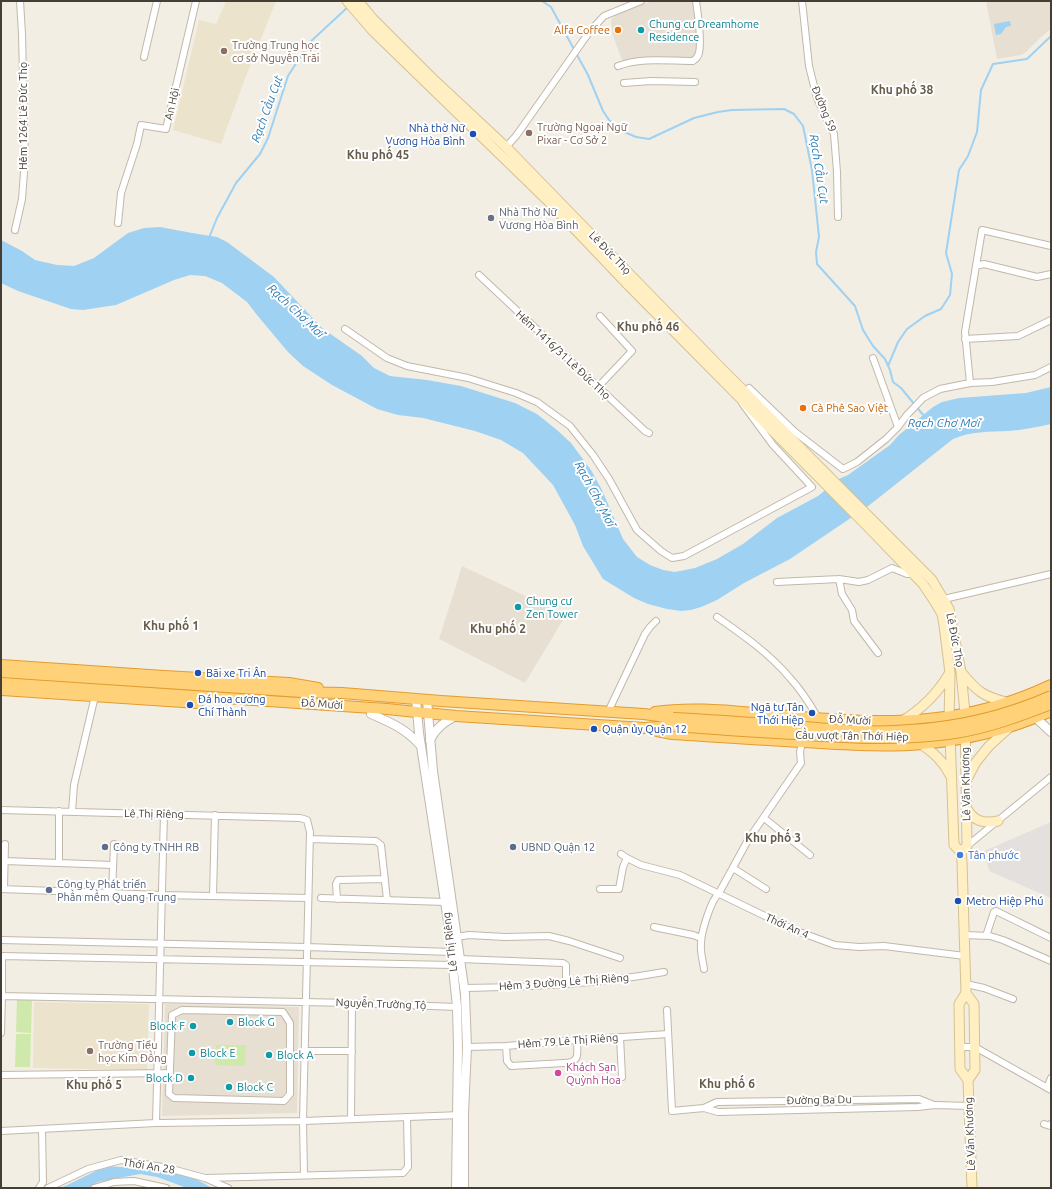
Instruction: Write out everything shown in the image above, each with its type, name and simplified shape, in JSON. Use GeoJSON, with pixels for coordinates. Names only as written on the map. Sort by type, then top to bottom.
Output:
{"type":"FeatureCollection","features":[{"type":"Feature","properties":{"kind":"highway","name":"Đỗ Mười"},"geometry":{"type":"LineString","coordinates":[[1,665],[289,683],[342,692],[416,699],[644,714],[673,722]]}},
{"type":"Feature","properties":{"kind":"highway","name":"Đỗ Mười"},"geometry":{"type":"LineString","coordinates":[[1,672],[302,692],[342,692]]}},
{"type":"Feature","properties":{"kind":"highway","name":"Đỗ Mười"},"geometry":{"type":"LineString","coordinates":[[1,683],[644,728],[672,734],[802,742],[887,745],[925,744],[986,733],[1036,718],[1051,711]]}},
{"type":"Feature","properties":{"kind":"highway","name":"Đỗ Mười"},"geometry":{"type":"LineString","coordinates":[[644,714],[675,709],[818,718],[902,721],[928,719],[965,713],[1006,702],[1051,685]]}},
{"type":"Feature","properties":{"kind":"highway","name":"Đỗ Mười"},"geometry":{"type":"LineString","coordinates":[[1,690],[371,714]]}},
{"type":"Feature","properties":{"kind":"highway","name":"Cầu vượt Tân Thới Hiệp"},"geometry":{"type":"LineString","coordinates":[[673,722],[847,730],[908,731],[978,721],[1000,715],[1051,696]]}},
{"type":"Feature","properties":{"kind":"highway","name":"Cầu vượt Tân Thới Hiệp"},"geometry":{"type":"LineString","coordinates":[[673,722],[811,736],[902,738],[956,733],[977,729],[1006,721],[1051,704]]}},
{"type":"Feature","properties":{"kind":"highway"},"geometry":{"type":"LineString","coordinates":[[371,714],[386,709]]}},
{"type":"Feature","properties":{"kind":"highway"},"geometry":{"type":"LineString","coordinates":[[981,709],[986,733]]}},
{"type":"Feature","properties":{"kind":"highway"},"geometry":{"type":"LineString","coordinates":[[925,744],[928,719]]}},
{"type":"Feature","properties":{"kind":"highway","name":"Đỗ Mười"},"geometry":{"type":"LineString","coordinates":[[644,728],[673,722]]}},
{"type":"Feature","properties":{"kind":"main road"},"geometry":{"type":"LineString","coordinates":[[347,1],[370,22]]}},
{"type":"Feature","properties":{"kind":"main road"},"geometry":{"type":"LineString","coordinates":[[358,1],[370,22]]}},
{"type":"Feature","properties":{"kind":"main road","name":"Lê Đức Thọ"},"geometry":{"type":"LineString","coordinates":[[370,22],[506,147],[741,399],[822,476]]}},
{"type":"Feature","properties":{"kind":"main road","name":"Lê Đức Thọ"},"geometry":{"type":"LineString","coordinates":[[370,22],[415,73],[619,269],[822,476]]}},
{"type":"Feature","properties":{"kind":"main road"},"geometry":{"type":"LineString","coordinates":[[822,476],[872,526]]}},
{"type":"Feature","properties":{"kind":"main road","name":"Lê Đức Thọ"},"geometry":{"type":"LineString","coordinates":[[872,526],[923,584],[949,609],[961,672],[965,713]]}},
{"type":"Feature","properties":{"kind":"main road","name":"Lê Đức Thọ"},"geometry":{"type":"LineString","coordinates":[[872,526],[932,580],[940,600],[944,625],[950,673],[949,716]]}},
{"type":"Feature","properties":{"kind":"main road"},"geometry":{"type":"LineString","coordinates":[[961,672],[981,694],[1006,702]]}},
{"type":"Feature","properties":{"kind":"main road"},"geometry":{"type":"LineString","coordinates":[[902,721],[926,704],[950,673]]}},
{"type":"Feature","properties":{"kind":"main road","name":"Lê Văn Khương"},"geometry":{"type":"LineString","coordinates":[[965,713],[966,806],[964,849],[964,935],[966,989],[974,1004],[975,1047],[975,1070],[968,1080]]}},
{"type":"Feature","properties":{"kind":"main road","name":"Lê Văn Khương"},"geometry":{"type":"LineString","coordinates":[[949,716],[954,846],[964,849]]}},
{"type":"Feature","properties":{"kind":"main road"},"geometry":{"type":"LineString","coordinates":[[965,782],[976,762],[989,746],[1011,726]]}},
{"type":"Feature","properties":{"kind":"main road"},"geometry":{"type":"LineString","coordinates":[[925,744],[945,766],[952,779]]}},
{"type":"Feature","properties":{"kind":"main road"},"geometry":{"type":"LineString","coordinates":[[966,806],[970,815],[977,820],[988,823],[998,821]]}},
{"type":"Feature","properties":{"kind":"main road","name":"Lê Văn Khương"},"geometry":{"type":"LineString","coordinates":[[966,989],[959,1004],[960,1069],[968,1080],[972,1188]]}},
{"type":"Feature","properties":{"kind":"street","name":"Hẻm 1264 Lê Đức Thọ"},"geometry":{"type":"LineString","coordinates":[[15,230],[22,199],[25,159],[20,1]]}},
{"type":"Feature","properties":{"kind":"street"},"geometry":{"type":"LineString","coordinates":[[144,57],[157,1]]}},
{"type":"Feature","properties":{"kind":"street","name":"An Hội"},"geometry":{"type":"LineString","coordinates":[[118,223],[121,192],[137,144],[141,125],[166,129],[196,1]]}},
{"type":"Feature","properties":{"kind":"street"},"geometry":{"type":"LineString","coordinates":[[502,156],[506,147],[520,131],[600,19],[611,12],[641,1]]}},
{"type":"Feature","properties":{"kind":"street"},"geometry":{"type":"LineString","coordinates":[[618,66],[639,60],[693,61],[696,59],[699,54],[699,30],[696,1]]}},
{"type":"Feature","properties":{"kind":"street","name":"Đường 59"},"geometry":{"type":"LineString","coordinates":[[802,1],[809,66],[817,98],[834,134],[838,217]]}},
{"type":"Feature","properties":{"kind":"street"},"geometry":{"type":"LineString","coordinates":[[624,83],[695,82]]}},
{"type":"Feature","properties":{"kind":"street"},"geometry":{"type":"LineString","coordinates":[[970,383],[965,332],[982,230],[1051,246]]}},
{"type":"Feature","properties":{"kind":"street"},"geometry":{"type":"LineString","coordinates":[[976,266],[984,264],[1037,277],[1051,274]]}},
{"type":"Feature","properties":{"kind":"street","name":"Hẻm 1416/31 Lê Đức Thọ"},"geometry":{"type":"LineString","coordinates":[[479,275],[645,431],[649,433]]}},
{"type":"Feature","properties":{"kind":"street"},"geometry":{"type":"LineString","coordinates":[[598,387],[632,351],[600,316]]}},
{"type":"Feature","properties":{"kind":"street"},"geometry":{"type":"LineString","coordinates":[[965,339],[1018,336],[1051,320]]}},
{"type":"Feature","properties":{"kind":"street","name":"Lê Đức Thọ"},"geometry":{"type":"LineString","coordinates":[[345,329],[387,358],[407,366],[468,378],[516,393],[537,402],[570,426],[593,455],[609,479],[637,530],[661,551],[672,558],[684,556],[812,487],[773,445],[742,405],[741,399]]}},
{"type":"Feature","properties":{"kind":"street"},"geometry":{"type":"LineString","coordinates":[[873,358],[898,427]]}},
{"type":"Feature","properties":{"kind":"street"},"geometry":{"type":"LineString","coordinates":[[749,388],[795,432],[843,469],[857,462],[886,439],[923,398],[940,389],[970,383],[992,382],[1035,375],[1051,367]]}},
{"type":"Feature","properties":{"kind":"street"},"geometry":{"type":"LineString","coordinates":[[777,582],[839,579],[859,582],[868,580],[892,568],[907,574],[913,573]]}},
{"type":"Feature","properties":{"kind":"street"},"geometry":{"type":"LineString","coordinates":[[940,600],[1051,574]]}},
{"type":"Feature","properties":{"kind":"street"},"geometry":{"type":"LineString","coordinates":[[839,579],[842,594],[853,613],[854,621],[878,653]]}},
{"type":"Feature","properties":{"kind":"street"},"geometry":{"type":"LineString","coordinates":[[717,616],[754,643],[790,677],[818,718]]}},
{"type":"Feature","properties":{"kind":"street"},"geometry":{"type":"LineString","coordinates":[[608,712],[645,634],[656,621]]}},
{"type":"Feature","properties":{"kind":"street"},"geometry":{"type":"LineString","coordinates":[[72,812],[77,771],[95,696]]}},
{"type":"Feature","properties":{"kind":"street","name":"Lê Thị Riêng"},"geometry":{"type":"LineString","coordinates":[[416,699],[416,712],[445,902],[457,1007],[460,1186]]}},
{"type":"Feature","properties":{"kind":"street","name":"Lê Thị Riêng"},"geometry":{"type":"LineString","coordinates":[[431,700],[428,714],[432,771],[464,988],[467,1047],[460,1115]]}},
{"type":"Feature","properties":{"kind":"street"},"geometry":{"type":"LineString","coordinates":[[371,714],[399,727],[411,735],[421,747]]}},
{"type":"Feature","properties":{"kind":"street"},"geometry":{"type":"LineString","coordinates":[[430,741],[442,723],[456,716]]}},
{"type":"Feature","properties":{"kind":"street"},"geometry":{"type":"LineString","coordinates":[[1036,718],[1051,732]]}},
{"type":"Feature","properties":{"kind":"street"},"geometry":{"type":"LineString","coordinates":[[704,969],[700,946],[701,938],[716,896],[720,893],[748,840],[801,763],[800,752],[802,742]]}},
{"type":"Feature","properties":{"kind":"street"},"geometry":{"type":"LineString","coordinates":[[964,849],[1051,777]]}},
{"type":"Feature","properties":{"kind":"street","name":"Lê Thị Riêng"},"geometry":{"type":"LineString","coordinates":[[1,810],[164,813],[300,818],[307,820],[310,839]]}},
{"type":"Feature","properties":{"kind":"street"},"geometry":{"type":"LineString","coordinates":[[59,811],[59,863]]}},
{"type":"Feature","properties":{"kind":"street"},"geometry":{"type":"LineString","coordinates":[[156,1123],[164,813]]}},
{"type":"Feature","properties":{"kind":"street"},"geometry":{"type":"LineString","coordinates":[[213,896],[215,815]]}},
{"type":"Feature","properties":{"kind":"street"},"geometry":{"type":"LineString","coordinates":[[764,818],[810,856]]}},
{"type":"Feature","properties":{"kind":"street"},"geometry":{"type":"LineString","coordinates":[[304,1175],[306,947],[310,839],[376,841],[381,845],[387,900]]}},
{"type":"Feature","properties":{"kind":"street"},"geometry":{"type":"LineString","coordinates":[[5,844],[3,889],[162,895],[308,898]]}},
{"type":"Feature","properties":{"kind":"street"},"geometry":{"type":"LineString","coordinates":[[112,893],[114,844]]}},
{"type":"Feature","properties":{"kind":"street","name":"Thới An 4"},"geometry":{"type":"LineString","coordinates":[[621,854],[641,865],[680,876],[720,893],[794,930],[835,945],[859,947],[884,946],[965,956]]}},
{"type":"Feature","properties":{"kind":"street"},"geometry":{"type":"LineString","coordinates":[[600,888],[619,889],[623,867],[627,858]]}},
{"type":"Feature","properties":{"kind":"street"},"geometry":{"type":"LineString","coordinates":[[5,861],[113,865]]}},
{"type":"Feature","properties":{"kind":"street"},"geometry":{"type":"LineString","coordinates":[[733,868],[766,889]]}},
{"type":"Feature","properties":{"kind":"street"},"geometry":{"type":"LineString","coordinates":[[337,899],[336,884],[338,880],[385,879]]}},
{"type":"Feature","properties":{"kind":"street"},"geometry":{"type":"LineString","coordinates":[[321,898],[445,902]]}},
{"type":"Feature","properties":{"kind":"street"},"geometry":{"type":"LineString","coordinates":[[986,936],[994,912],[996,911],[1051,938]]}},
{"type":"Feature","properties":{"kind":"street"},"geometry":{"type":"LineString","coordinates":[[654,927],[701,938]]}},
{"type":"Feature","properties":{"kind":"street"},"geometry":{"type":"LineString","coordinates":[[457,937],[469,935],[504,937],[549,936],[620,958]]}},
{"type":"Feature","properties":{"kind":"street"},"geometry":{"type":"LineString","coordinates":[[964,935],[986,936],[1004,940],[1051,961]]}},
{"type":"Feature","properties":{"kind":"street"},"geometry":{"type":"LineString","coordinates":[[1,940],[451,952]]}},
{"type":"Feature","properties":{"kind":"street"},"geometry":{"type":"LineString","coordinates":[[1,1033],[1,956],[452,965]]}},
{"type":"Feature","properties":{"kind":"street"},"geometry":{"type":"LineString","coordinates":[[460,959],[563,963],[566,965],[566,983]]}},
{"type":"Feature","properties":{"kind":"street","name":"Hẻm 3 Đường Lê Thị Riêng"},"geometry":{"type":"LineString","coordinates":[[464,988],[509,988],[597,982],[664,972]]}},
{"type":"Feature","properties":{"kind":"street"},"geometry":{"type":"LineString","coordinates":[[966,989],[984,988],[1013,999]]}},
{"type":"Feature","properties":{"kind":"street","name":"Nguyễn Trường Tộ"},"geometry":{"type":"LineString","coordinates":[[2,996],[352,1003],[457,1007]]}},
{"type":"Feature","properties":{"kind":"street"},"geometry":{"type":"LineString","coordinates":[[351,1119],[352,1003]]}},
{"type":"Feature","properties":{"kind":"street"},"geometry":{"type":"LineString","coordinates":[[182,1010],[283,1012],[290,1023],[290,1094],[284,1101],[174,1098],[169,1094],[170,1073],[172,1015],[182,1010]]}},
{"type":"Feature","properties":{"kind":"street"},"geometry":{"type":"LineString","coordinates":[[667,1010],[668,1034]]}},
{"type":"Feature","properties":{"kind":"street","name":"Hẻm 79 Lê Thị Riêng"},"geometry":{"type":"LineString","coordinates":[[467,1047],[506,1046],[668,1034]]}},
{"type":"Feature","properties":{"kind":"street","name":"Đường Ba Du"},"geometry":{"type":"LineString","coordinates":[[668,1034],[672,1111],[704,1108],[718,1102],[801,1100],[919,1099],[935,1105]]}},
{"type":"Feature","properties":{"kind":"street"},"geometry":{"type":"LineString","coordinates":[[620,1037],[622,1077]]}},
{"type":"Feature","properties":{"kind":"street"},"geometry":{"type":"LineString","coordinates":[[506,1046],[507,1061],[511,1066],[564,1063],[572,1062],[578,1057],[577,1040]]}},
{"type":"Feature","properties":{"kind":"street"},"geometry":{"type":"LineString","coordinates":[[960,1047],[975,1047],[1049,1089],[1051,1078]]}},
{"type":"Feature","properties":{"kind":"street"},"geometry":{"type":"LineString","coordinates":[[305,1051],[352,1051]]}},
{"type":"Feature","properties":{"kind":"street"},"geometry":{"type":"LineString","coordinates":[[1,1075],[170,1073]]}},
{"type":"Feature","properties":{"kind":"street"},"geometry":{"type":"LineString","coordinates":[[801,1100],[804,1110]]}},
{"type":"Feature","properties":{"kind":"street","name":"Đường Ba Du"},"geometry":{"type":"LineString","coordinates":[[704,1108],[718,1112],[918,1107],[935,1105],[970,1106]]}},
{"type":"Feature","properties":{"kind":"street"},"geometry":{"type":"LineString","coordinates":[[1,1131],[156,1123],[304,1121],[460,1115]]}},
{"type":"Feature","properties":{"kind":"street"},"geometry":{"type":"LineString","coordinates":[[205,1178],[403,1173],[408,1167],[408,1116]]}},
{"type":"Feature","properties":{"kind":"street"},"geometry":{"type":"LineString","coordinates":[[1044,1124],[1050,1126],[1051,1124]]}},
{"type":"Feature","properties":{"kind":"street"},"geometry":{"type":"LineString","coordinates":[[39,1188],[43,1182],[42,1129]]}},
{"type":"Feature","properties":{"kind":"street","name":"Thới An 28"},"geometry":{"type":"LineString","coordinates":[[48,1188],[88,1169],[121,1160],[168,1168],[205,1178],[228,1188]]}},
{"type":"Feature","properties":{"kind":"street","name":"Thới An 28"},"geometry":{"type":"LineString","coordinates":[[94,1188],[114,1182],[134,1181],[166,1188]]}},
{"type":"Feature","properties":{"kind":"shaded area","name":"Trường Trung học cơ sở Nguyễn Trãi"},"geometry":{"type":"Polygon","coordinates":[[[226,1],[276,1],[221,144],[173,130],[199,20],[216,24],[226,1]]]}},
{"type":"Feature","properties":{"kind":"shaded area"},"geometry":{"type":"Polygon","coordinates":[[[652,1],[695,1],[697,53],[692,60],[623,63],[612,33],[611,20],[620,13],[652,1]]]}},
{"type":"Feature","properties":{"kind":"shaded area"},"geometry":{"type":"Polygon","coordinates":[[[986,1],[1051,1],[1051,29],[1021,55],[997,59],[986,1]]]}},
{"type":"Feature","properties":{"kind":"shaded area"},"geometry":{"type":"Polygon","coordinates":[[[462,566],[566,615],[525,683],[439,639],[462,566]]]}},
{"type":"Feature","properties":{"kind":"shaded area"},"geometry":{"type":"Polygon","coordinates":[[[1051,822],[1051,898],[989,871],[984,851],[1051,822]]]}},
{"type":"Feature","properties":{"kind":"shaded area","name":"Trường Tiểu học Kim Đồng"},"geometry":{"type":"Polygon","coordinates":[[[34,1002],[149,1004],[147,1070],[33,1068],[34,1002]]]}},
{"type":"Feature","properties":{"kind":"shaded area"},"geometry":{"type":"Polygon","coordinates":[[[165,1004],[299,1007],[297,1113],[162,1116],[165,1004]]]}},
{"type":"Feature","properties":{"kind":"green space"},"geometry":{"type":"Polygon","coordinates":[[[17,999],[32,1000],[31,1033],[16,1032],[17,999]]]}},
{"type":"Feature","properties":{"kind":"green space"},"geometry":{"type":"Polygon","coordinates":[[[16,1034],[31,1034],[30,1067],[15,1067],[16,1034]]]}},
{"type":"Feature","properties":{"kind":"green space"},"geometry":{"type":"Polygon","coordinates":[[[216,1045],[246,1045],[245,1066],[215,1065],[216,1045]]]}},
{"type":"Feature","properties":{"kind":"water"},"geometry":{"type":"Polygon","coordinates":[[[1010,21],[1011,26],[1006,27],[1001,34],[996,35],[994,24],[1010,21]]]}},
{"type":"Feature","properties":{"kind":"water","name":"Rạch Chợ Mới"},"geometry":{"type":"Polygon","coordinates":[[[160,227],[217,237],[227,242],[274,277],[322,328],[362,356],[374,368],[390,376],[461,386],[515,403],[537,414],[571,443],[591,470],[602,490],[623,539],[637,557],[650,565],[663,570],[675,572],[695,568],[717,559],[743,544],[777,518],[818,496],[839,479],[848,475],[890,445],[899,435],[933,407],[942,402],[959,398],[1026,393],[1051,387],[1051,424],[1019,430],[973,433],[953,439],[867,507],[790,559],[744,583],[717,600],[701,607],[681,611],[667,609],[648,604],[634,598],[603,579],[583,546],[575,525],[553,485],[523,453],[501,440],[475,431],[423,418],[398,415],[377,409],[332,385],[303,366],[288,352],[247,302],[222,283],[205,276],[190,275],[174,280],[116,305],[83,310],[71,309],[18,291],[1,283],[1,240],[35,260],[57,265],[74,266],[94,258],[128,233],[144,228],[160,227]]]}},
{"type":"Feature","properties":{"kind":"water"},"geometry":{"type":"Polygon","coordinates":[[[106,1166],[166,1170],[198,1180],[212,1188],[187,1188],[157,1177],[140,1174],[98,1182],[89,1188],[61,1188],[106,1166]]]}},
{"type":"Feature","properties":{"kind":"waterway","name":"Rạch Cầu Cụt"},"geometry":{"type":"LineString","coordinates":[[542,1],[551,7],[588,75],[603,111],[609,120],[622,131],[636,137],[649,139],[694,118],[718,112],[732,110],[784,109],[794,114],[803,126],[812,170],[819,237],[816,252],[817,264],[855,306],[863,330],[873,346],[885,359],[893,382],[901,388],[924,416]]}},
{"type":"Feature","properties":{"kind":"waterway","name":"Rạch Cầu Cụt"},"geometry":{"type":"LineString","coordinates":[[209,238],[217,218],[236,183],[260,154],[268,138],[288,76],[309,43],[349,6]]}},
{"type":"Feature","properties":{"kind":"waterway"},"geometry":{"type":"LineString","coordinates":[[888,366],[898,342],[907,329],[925,316],[941,309],[950,295],[952,274],[946,253],[959,170],[968,156],[977,132],[981,90],[993,64],[1027,59],[1051,36]]}},
{"type":"Feature","properties":{"kind":"place","name":"Alfa Coffee"},"geometry":{"type":"Point","coordinates":[618,30]}},
{"type":"Feature","properties":{"kind":"place","name":"Chung cư Dreamhome Residence"},"geometry":{"type":"Point","coordinates":[641,30]}},
{"type":"Feature","properties":{"kind":"place","name":"Trường Trung học cơ sở Nguyễn Trãi"},"geometry":{"type":"Point","coordinates":[224,51]}},
{"type":"Feature","properties":{"kind":"place","name":"Trường Ngoại Ngữ Pixar - Cơ Sở 2"},"geometry":{"type":"Point","coordinates":[529,133]}},
{"type":"Feature","properties":{"kind":"place","name":"Nhà thờ Nữ Vương Hòa Bình"},"geometry":{"type":"Point","coordinates":[473,134]}},
{"type":"Feature","properties":{"kind":"place","name":"Nhà Thờ Nữ Vương Hòa Bình"},"geometry":{"type":"Point","coordinates":[491,218]}},
{"type":"Feature","properties":{"kind":"place","name":"Cà Phê Sao Việt"},"geometry":{"type":"Point","coordinates":[803,408]}},
{"type":"Feature","properties":{"kind":"place","name":"Chung cư Zen Tower"},"geometry":{"type":"Point","coordinates":[518,607]}},
{"type":"Feature","properties":{"kind":"place","name":"Bãi xe Tri Ân"},"geometry":{"type":"Point","coordinates":[198,673]}},
{"type":"Feature","properties":{"kind":"place","name":"Đá hoa cương Chí Thành"},"geometry":{"type":"Point","coordinates":[190,705]}},
{"type":"Feature","properties":{"kind":"place","name":"Ngã tư Tân Thới Hiệp"},"geometry":{"type":"Point","coordinates":[812,713]}},
{"type":"Feature","properties":{"kind":"place","name":"Quận ủy Quận 12"},"geometry":{"type":"Point","coordinates":[594,729]}},
{"type":"Feature","properties":{"kind":"place","name":"Công ty TNHH RB"},"geometry":{"type":"Point","coordinates":[105,847]}},
{"type":"Feature","properties":{"kind":"place","name":"UBND Quận 12"},"geometry":{"type":"Point","coordinates":[513,847]}},
{"type":"Feature","properties":{"kind":"place","name":"Tân phước"},"geometry":{"type":"Point","coordinates":[960,855]}},
{"type":"Feature","properties":{"kind":"place","name":"Công ty Phát triển Phần mềm Quang Trung"},"geometry":{"type":"Point","coordinates":[49,890]}},
{"type":"Feature","properties":{"kind":"place","name":"Metro Hiệp Phú"},"geometry":{"type":"Point","coordinates":[958,901]}},
{"type":"Feature","properties":{"kind":"place","name":"Block G"},"geometry":{"type":"Point","coordinates":[230,1022]}},
{"type":"Feature","properties":{"kind":"place","name":"Block F"},"geometry":{"type":"Point","coordinates":[193,1026]}},
{"type":"Feature","properties":{"kind":"place","name":"Trường Tiểu học Kim Đồng"},"geometry":{"type":"Point","coordinates":[90,1051]}},
{"type":"Feature","properties":{"kind":"place","name":"Block E"},"geometry":{"type":"Point","coordinates":[192,1053]}},
{"type":"Feature","properties":{"kind":"place","name":"Block A"},"geometry":{"type":"Point","coordinates":[269,1055]}},
{"type":"Feature","properties":{"kind":"place","name":"Khách Sạn Quỳnh Hoa"},"geometry":{"type":"Point","coordinates":[558,1073]}},
{"type":"Feature","properties":{"kind":"place","name":"Block D"},"geometry":{"type":"Point","coordinates":[191,1078]}},
{"type":"Feature","properties":{"kind":"place","name":"Block C"},"geometry":{"type":"Point","coordinates":[229,1087]}},
{"type":"Feature","properties":{"kind":"district","name":"Khu phố 38"},"geometry":{"type":"Point","coordinates":[902,90]}},
{"type":"Feature","properties":{"kind":"district","name":"Khu phố 45"},"geometry":{"type":"Point","coordinates":[378,155]}},
{"type":"Feature","properties":{"kind":"district","name":"Khu phố 46"},"geometry":{"type":"Point","coordinates":[648,327]}},
{"type":"Feature","properties":{"kind":"district","name":"Khu phố 1"},"geometry":{"type":"Point","coordinates":[171,626]}},
{"type":"Feature","properties":{"kind":"district","name":"Khu phố 2"},"geometry":{"type":"Point","coordinates":[498,629]}},
{"type":"Feature","properties":{"kind":"district","name":"Khu phố 3"},"geometry":{"type":"Point","coordinates":[773,838]}},
{"type":"Feature","properties":{"kind":"district","name":"Khu phố 6"},"geometry":{"type":"Point","coordinates":[727,1084]}},
{"type":"Feature","properties":{"kind":"district","name":"Khu phố 5"},"geometry":{"type":"Point","coordinates":[94,1085]}}]}
